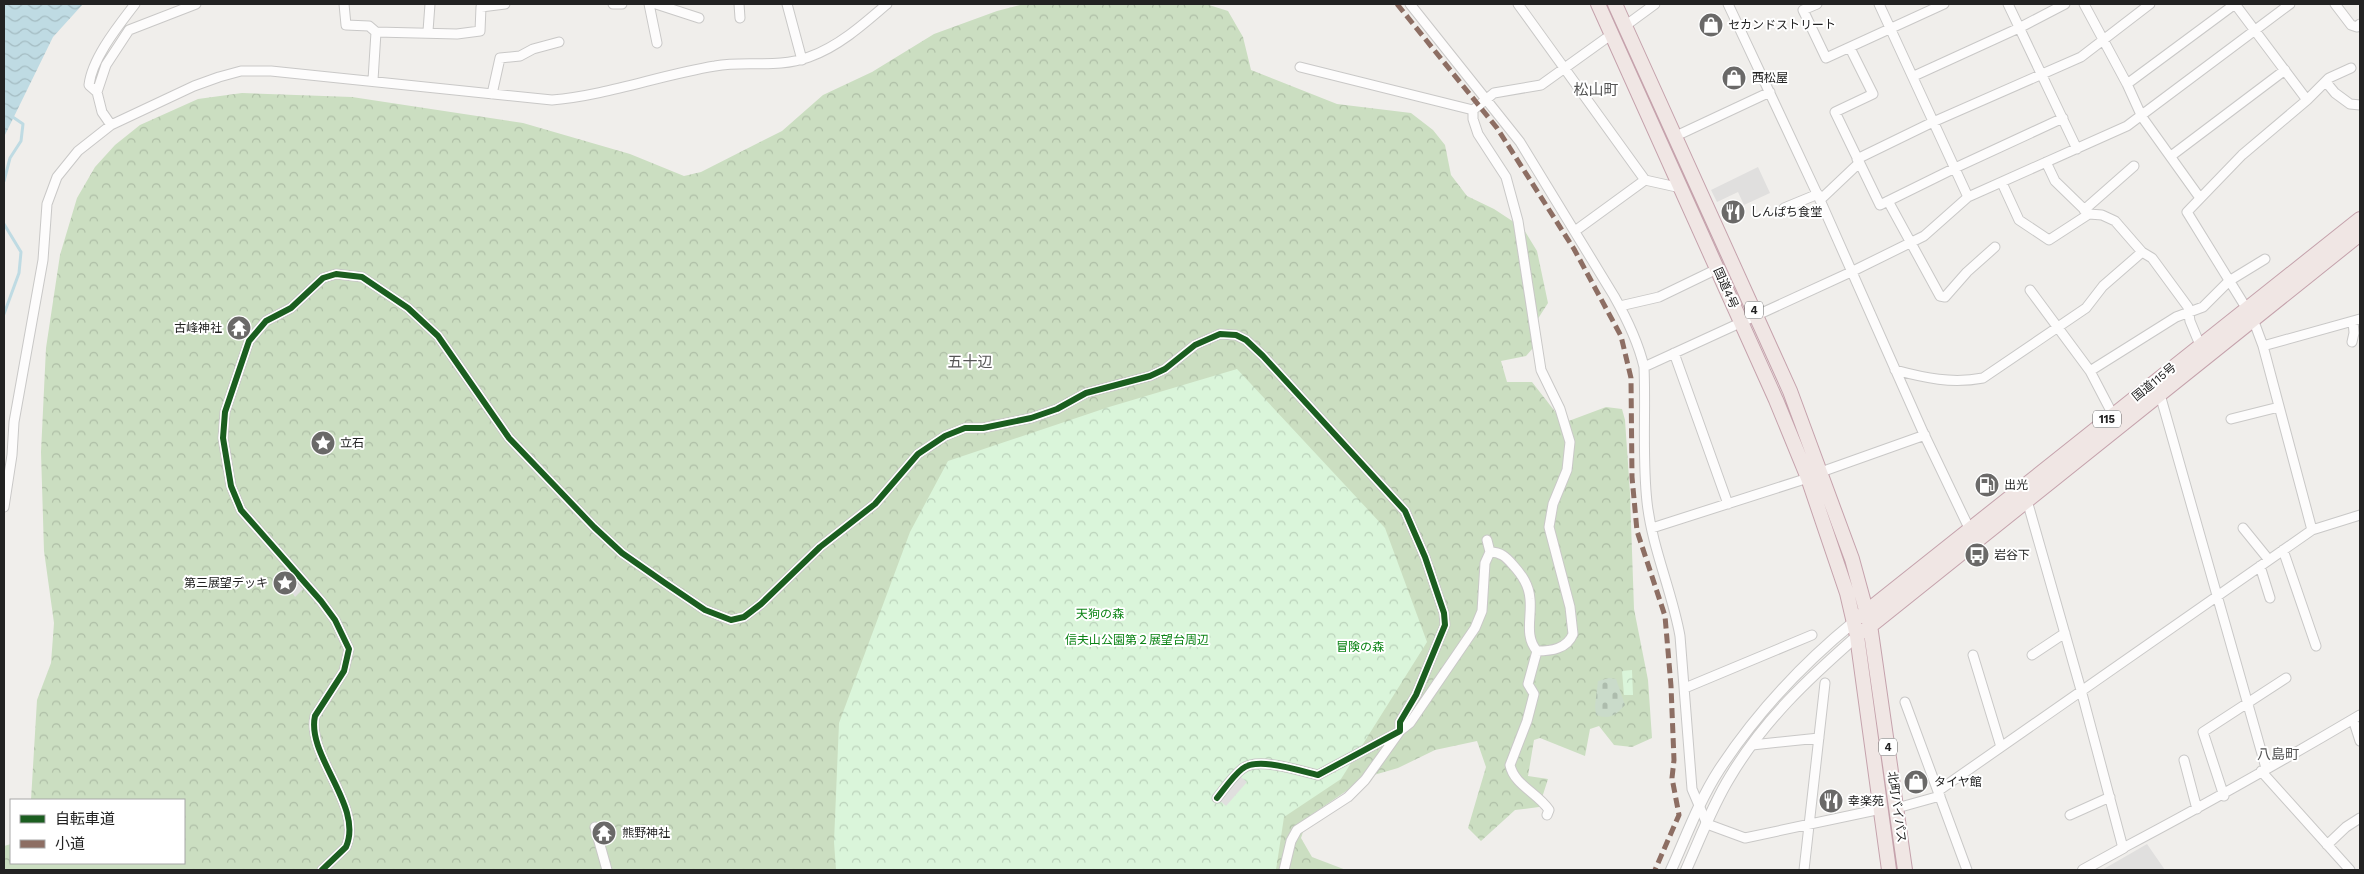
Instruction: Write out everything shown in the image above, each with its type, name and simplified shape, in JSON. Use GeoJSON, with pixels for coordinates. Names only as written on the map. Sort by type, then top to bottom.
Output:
{"type":"FeatureCollection","features":[{"type":"Feature","properties":{"kind":"highway","name":"国道4号"},"geometry":{"type":"LineString","coordinates":[[1598,4],[1741,323],[1852,559],[1868,618]]}},
{"type":"Feature","properties":{"kind":"highway","name":"国道4号"},"geometry":{"type":"LineString","coordinates":[[1615,4],[1790,391],[1857,636]]}},
{"type":"Feature","properties":{"kind":"highway","name":"国道115号"},"geometry":{"type":"LineString","coordinates":[[1854,621],[1868,618],[2250,313],[2360,219]]}},
{"type":"Feature","properties":{"kind":"highway","name":"国道115号"},"geometry":{"type":"LineString","coordinates":[[1857,636],[1868,618],[1969,528],[2023,494],[2113,414],[2157,387],[2200,345],[2250,313],[2360,234]]}},
{"type":"Feature","properties":{"kind":"highway","name":"北町バイパス"},"geometry":{"type":"LineString","coordinates":[[1868,618],[1906,870]]}},
{"type":"Feature","properties":{"kind":"highway","name":"北町バイパス"},"geometry":{"type":"LineString","coordinates":[[1857,636],[1890,870]]}},
{"type":"Feature","properties":{"kind":"street"},"geometry":{"type":"LineString","coordinates":[[111,125],[102,112],[97,92],[89,84],[94,69],[120,24],[136,4]]}},
{"type":"Feature","properties":{"kind":"street"},"geometry":{"type":"LineString","coordinates":[[97,92],[106,65],[130,30],[196,4]]}},
{"type":"Feature","properties":{"kind":"street"},"geometry":{"type":"LineString","coordinates":[[344,4],[346,25],[369,26],[376,32],[457,34],[480,31],[481,7],[505,4]]}},
{"type":"Feature","properties":{"kind":"street"},"geometry":{"type":"LineString","coordinates":[[428,32],[430,4]]}},
{"type":"Feature","properties":{"kind":"street"},"geometry":{"type":"LineString","coordinates":[[613,4],[622,4]]}},
{"type":"Feature","properties":{"kind":"street"},"geometry":{"type":"LineString","coordinates":[[650,4],[656,43]]}},
{"type":"Feature","properties":{"kind":"street"},"geometry":{"type":"LineString","coordinates":[[656,4],[699,18]]}},
{"type":"Feature","properties":{"kind":"street"},"geometry":{"type":"LineString","coordinates":[[739,4],[740,18]]}},
{"type":"Feature","properties":{"kind":"street"},"geometry":{"type":"LineString","coordinates":[[787,4],[802,60]]}},
{"type":"Feature","properties":{"kind":"street"},"geometry":{"type":"LineString","coordinates":[[4,507],[12,455],[14,422],[43,260],[47,204],[57,177],[72,158],[94,137],[111,125],[194,86],[241,71],[271,70],[552,100],[581,98],[718,65],[786,64],[802,60],[824,50],[848,35],[887,4]]}},
{"type":"Feature","properties":{"kind":"street"},"geometry":{"type":"LineString","coordinates":[[1410,4],[1520,142],[1620,306],[1639,346],[1644,367],[1645,472],[1652,528],[1676,617],[1685,688],[1692,789],[1707,824],[1745,838],[1881,809]]}},
{"type":"Feature","properties":{"kind":"street"},"geometry":{"type":"LineString","coordinates":[[1518,4],[1645,180],[1681,188]]}},
{"type":"Feature","properties":{"kind":"street"},"geometry":{"type":"LineString","coordinates":[[1625,26],[1655,4]]}},
{"type":"Feature","properties":{"kind":"street"},"geometry":{"type":"LineString","coordinates":[[1728,4],[1819,197],[1895,370],[1969,528]]}},
{"type":"Feature","properties":{"kind":"street"},"geometry":{"type":"LineString","coordinates":[[1817,4],[1803,10],[1826,58],[1944,4]]}},
{"type":"Feature","properties":{"kind":"street"},"geometry":{"type":"LineString","coordinates":[[1878,4],[1914,76],[1968,198]]}},
{"type":"Feature","properties":{"kind":"street"},"geometry":{"type":"LineString","coordinates":[[2008,4],[2077,148]]}},
{"type":"Feature","properties":{"kind":"street"},"geometry":{"type":"LineString","coordinates":[[1914,76],[2019,28],[2065,4]]}},
{"type":"Feature","properties":{"kind":"street"},"geometry":{"type":"LineString","coordinates":[[2084,4],[2142,116],[2200,198]]}},
{"type":"Feature","properties":{"kind":"street"},"geometry":{"type":"LineString","coordinates":[[1784,208],[1819,197],[1858,162],[1933,122],[2081,57],[2150,4]]}},
{"type":"Feature","properties":{"kind":"street"},"geometry":{"type":"LineString","coordinates":[[2127,84],[2235,4],[2307,100]]}},
{"type":"Feature","properties":{"kind":"street"},"geometry":{"type":"LineString","coordinates":[[1644,367],[1757,316],[1910,243],[1924,236],[1968,198],[2127,126],[2290,4]]}},
{"type":"Feature","properties":{"kind":"street"},"geometry":{"type":"LineString","coordinates":[[2335,4],[2351,25],[2357,27],[2360,24]]}},
{"type":"Feature","properties":{"kind":"street"},"geometry":{"type":"LineString","coordinates":[[373,80],[376,32]]}},
{"type":"Feature","properties":{"kind":"street"},"geometry":{"type":"LineString","coordinates":[[1473,110],[1494,93],[1541,85],[1612,34]]}},
{"type":"Feature","properties":{"kind":"street"},"geometry":{"type":"LineString","coordinates":[[492,94],[500,58],[520,56],[533,49],[559,42]]}},
{"type":"Feature","properties":{"kind":"street"},"geometry":{"type":"LineString","coordinates":[[1850,48],[1873,94],[1835,112],[1880,205],[2063,118]]}},
{"type":"Feature","properties":{"kind":"street"},"geometry":{"type":"LineString","coordinates":[[1300,67],[1473,110]]}},
{"type":"Feature","properties":{"kind":"street"},"geometry":{"type":"LineString","coordinates":[[2312,530],[2263,346],[2250,313],[2186,212],[2242,155],[2326,82],[2351,68]]}},
{"type":"Feature","properties":{"kind":"street"},"geometry":{"type":"LineString","coordinates":[[2171,156],[2285,70]]}},
{"type":"Feature","properties":{"kind":"street"},"geometry":{"type":"LineString","coordinates":[[2326,82],[2335,93],[2350,104],[2360,105]]}},
{"type":"Feature","properties":{"kind":"street"},"geometry":{"type":"LineString","coordinates":[[1676,136],[1770,92]]}},
{"type":"Feature","properties":{"kind":"street"},"geometry":{"type":"LineString","coordinates":[[1473,110],[1473,119],[1478,134],[1506,177],[1518,221],[1541,370],[1560,409],[1570,442],[1567,470],[1553,504],[1549,527],[1570,607],[1573,634],[1562,647],[1555,650],[1537,651]]}},
{"type":"Feature","properties":{"kind":"street"},"geometry":{"type":"LineString","coordinates":[[2046,162],[2056,181],[2087,212],[2102,215],[2115,221],[2142,252],[2152,258],[2172,282],[2188,307],[2187,313],[2200,345]]}},
{"type":"Feature","properties":{"kind":"street"},"geometry":{"type":"LineString","coordinates":[[2002,184],[2019,220],[2049,240],[2087,212],[2134,166]]}},
{"type":"Feature","properties":{"kind":"street"},"geometry":{"type":"LineString","coordinates":[[1575,231],[1645,180]]}},
{"type":"Feature","properties":{"kind":"street"},"geometry":{"type":"LineString","coordinates":[[1888,201],[1940,296],[1945,297],[1967,272],[1995,247]]}},
{"type":"Feature","properties":{"kind":"street"},"geometry":{"type":"LineString","coordinates":[[1895,370],[1949,381],[1965,382],[1983,378],[2086,308],[2103,286],[2142,252]]}},
{"type":"Feature","properties":{"kind":"street"},"geometry":{"type":"LineString","coordinates":[[2090,371],[2176,317],[2203,308],[2230,281],[2265,259]]}},
{"type":"Feature","properties":{"kind":"street"},"geometry":{"type":"LineString","coordinates":[[1620,306],[1659,297],[1717,269]]}},
{"type":"Feature","properties":{"kind":"street"},"geometry":{"type":"LineString","coordinates":[[322,870],[346,847],[348,827],[346,810],[317,744],[313,722],[344,670],[350,649],[335,620],[321,601],[241,510],[231,486],[223,438],[227,405],[244,354],[255,333],[266,321],[300,301],[318,280],[336,274],[362,277],[382,289],[408,308],[438,336],[509,438],[594,527],[622,553],[705,610],[720,617],[736,620],[744,617],[760,604],[820,546],[875,504],[918,454],[945,436],[965,428],[983,428],[1049,412],[1086,393],[1150,376],[1165,369],[1196,345],[1212,336],[1228,333],[1236,334],[1246,340],[1263,356],[1405,511],[1413,524],[1445,620],[1439,642],[1416,695],[1400,722],[1400,731],[1365,780],[1348,796],[1297,830],[1291,841],[1284,870]]}},
{"type":"Feature","properties":{"kind":"street"},"geometry":{"type":"LineString","coordinates":[[2030,290],[2090,371],[2113,414]]}},
{"type":"Feature","properties":{"kind":"street"},"geometry":{"type":"LineString","coordinates":[[2263,346],[2357,320],[2352,342]]}},
{"type":"Feature","properties":{"kind":"street"},"geometry":{"type":"LineString","coordinates":[[1674,353],[1728,504]]}},
{"type":"Feature","properties":{"kind":"street"},"geometry":{"type":"LineString","coordinates":[[2157,387],[2216,596],[2249,703],[2263,770],[2350,870]]}},
{"type":"Feature","properties":{"kind":"street"},"geometry":{"type":"LineString","coordinates":[[2231,419],[2279,407]]}},
{"type":"Feature","properties":{"kind":"street"},"geometry":{"type":"LineString","coordinates":[[1652,528],[1814,475],[1925,435]]}},
{"type":"Feature","properties":{"kind":"street"},"geometry":{"type":"LineString","coordinates":[[2023,494],[2065,633],[2123,848]]}},
{"type":"Feature","properties":{"kind":"street"},"geometry":{"type":"LineString","coordinates":[[1897,808],[1939,793],[2081,690],[2312,530],[2360,515]]}},
{"type":"Feature","properties":{"kind":"street"},"geometry":{"type":"LineString","coordinates":[[2243,528],[2269,560]]}},
{"type":"Feature","properties":{"kind":"street"},"geometry":{"type":"LineString","coordinates":[[1217,798],[1244,767],[1255,763],[1286,767],[1318,775],[1400,731],[1410,723],[1475,628],[1482,611],[1486,558],[1490,552],[1487,540]]}},
{"type":"Feature","properties":{"kind":"street"},"geometry":{"type":"LineString","coordinates":[[2283,550],[2316,646]]}},
{"type":"Feature","properties":{"kind":"street"},"geometry":{"type":"LineString","coordinates":[[1490,552],[1506,556],[1526,583],[1530,599],[1529,635],[1531,644],[1537,651]]}},
{"type":"Feature","properties":{"kind":"street"},"geometry":{"type":"LineString","coordinates":[[2260,566],[2270,598]]}},
{"type":"Feature","properties":{"kind":"street"},"geometry":{"type":"LineString","coordinates":[[1671,870],[1699,806],[1718,771],[1781,687],[1854,621]]}},
{"type":"Feature","properties":{"kind":"street"},"geometry":{"type":"LineString","coordinates":[[2032,655],[2065,633]]}},
{"type":"Feature","properties":{"kind":"street"},"geometry":{"type":"LineString","coordinates":[[1685,688],[1812,635]]}},
{"type":"Feature","properties":{"kind":"street"},"geometry":{"type":"LineString","coordinates":[[1686,870],[1729,777],[1752,745],[1802,685],[1857,636]]}},
{"type":"Feature","properties":{"kind":"street"},"geometry":{"type":"LineString","coordinates":[[1537,651],[1528,681],[1534,694],[1533,702],[1510,765],[1517,780],[1545,804],[1549,810],[1547,815]]}},
{"type":"Feature","properties":{"kind":"street"},"geometry":{"type":"LineString","coordinates":[[1973,655],[2001,747]]}},
{"type":"Feature","properties":{"kind":"street"},"geometry":{"type":"LineString","coordinates":[[2224,796],[2203,732],[2286,678]]}},
{"type":"Feature","properties":{"kind":"street"},"geometry":{"type":"LineString","coordinates":[[1804,870],[1826,684]]}},
{"type":"Feature","properties":{"kind":"street"},"geometry":{"type":"LineString","coordinates":[[1905,702],[1967,870]]}},
{"type":"Feature","properties":{"kind":"street"},"geometry":{"type":"LineString","coordinates":[[2083,870],[2224,796],[2263,770],[2357,717],[2360,741]]}},
{"type":"Feature","properties":{"kind":"street"},"geometry":{"type":"LineString","coordinates":[[1752,745],[1819,738]]}},
{"type":"Feature","properties":{"kind":"street"},"geometry":{"type":"LineString","coordinates":[[2184,760],[2197,809]]}},
{"type":"Feature","properties":{"kind":"street"},"geometry":{"type":"LineString","coordinates":[[2070,815],[2110,796]]}},
{"type":"Feature","properties":{"kind":"street"},"geometry":{"type":"LineString","coordinates":[[2327,845],[2346,827],[2360,818]]}},
{"type":"Feature","properties":{"kind":"street"},"geometry":{"type":"LineString","coordinates":[[595,827],[607,870]]}},
{"type":"Feature","properties":{"kind":"green space"},"geometry":{"type":"Polygon","coordinates":[[[1024,4],[1206,4],[1228,11],[1243,37],[1251,70],[1337,104],[1411,113],[1433,130],[1445,145],[1451,175],[1467,196],[1494,209],[1523,228],[1537,251],[1548,303],[1532,328],[1533,348],[1526,356],[1501,361],[1507,382],[1532,382],[1557,414],[1566,422],[1606,407],[1622,409],[1625,420],[1630,493],[1634,609],[1648,680],[1652,738],[1632,747],[1614,745],[1599,726],[1590,729],[1585,756],[1540,738],[1534,740],[1528,776],[1548,779],[1539,807],[1515,810],[1481,841],[1468,828],[1486,767],[1477,741],[1435,750],[1398,768],[1367,777],[1308,817],[1301,838],[1312,857],[1346,870],[4,870],[4,846],[10,844],[10,864],[185,864],[185,799],[31,799],[37,700],[51,663],[54,623],[44,551],[41,452],[46,348],[60,255],[77,198],[95,167],[115,145],[140,125],[198,99],[242,93],[352,97],[523,123],[630,154],[684,176],[701,172],[782,131],[823,95],[872,72],[934,34],[997,11],[1024,4]]]}},
{"type":"Feature","properties":{"kind":"green space","name":"信夫山公園第２展望台周辺"},"geometry":{"type":"Polygon","coordinates":[[[1237,369],[1385,528],[1427,642],[1341,779],[1284,817],[1276,870],[836,870],[834,842],[839,723],[910,532],[948,461],[1109,407],[1237,369]]]}},
{"type":"Feature","properties":{"kind":"green space"},"geometry":{"type":"Polygon","coordinates":[[[1632,670],[1633,695],[1624,695],[1622,671],[1632,670]]]}},
{"type":"Feature","properties":{"kind":"green space"},"geometry":{"type":"Polygon","coordinates":[[[1609,678],[1616,679],[1625,705],[1612,716],[1596,715],[1595,706],[1598,681],[1609,678]]]}},
{"type":"Feature","properties":{"kind":"shaded area"},"geometry":{"type":"Polygon","coordinates":[[[1758,167],[1770,193],[1744,205],[1738,192],[1717,202],[1711,190],[1758,167]]]}},
{"type":"Feature","properties":{"kind":"shaded area"},"geometry":{"type":"Polygon","coordinates":[[[297,577],[305,587],[295,597],[287,585],[297,577]]]}},
{"type":"Feature","properties":{"kind":"shaded area"},"geometry":{"type":"Polygon","coordinates":[[[1237,774],[1247,782],[1226,806],[1217,798],[1237,774]]]}},
{"type":"Feature","properties":{"kind":"shaded area"},"geometry":{"type":"Polygon","coordinates":[[[2147,844],[2165,870],[2102,870],[2147,844]]]}},
{"type":"Feature","properties":{"kind":"water"},"geometry":{"type":"Polygon","coordinates":[[[4,4],[83,4],[53,37],[4,137],[4,4]]]}},
{"type":"Feature","properties":{"kind":"waterway"},"geometry":{"type":"LineString","coordinates":[[4,111],[23,124],[21,141],[10,158],[4,181]]}},
{"type":"Feature","properties":{"kind":"waterway"},"geometry":{"type":"LineString","coordinates":[[4,224],[21,252],[19,273],[4,314]]}},
{"type":"Feature","properties":{"kind":"marked path"},"geometry":{"type":"LineString","coordinates":[[1397,4],[1497,128],[1574,249],[1621,336],[1631,378],[1632,477],[1637,531],[1665,616],[1671,686],[1674,760],[1672,778],[1679,815],[1655,870]]}},
{"type":"Feature","properties":{"kind":"cycle path"},"geometry":{"type":"LineString","coordinates":[[322,870],[346,847],[349,831],[342,798],[319,748],[314,731],[315,716],[344,671],[349,649],[335,620],[321,601],[241,510],[231,486],[223,438],[225,412],[249,341],[266,321],[291,308],[323,278],[336,274],[362,277],[408,308],[438,336],[509,438],[594,527],[622,553],[665,583],[705,610],[731,620],[744,617],[761,604],[820,547],[875,504],[918,454],[945,436],[965,428],[983,428],[1031,418],[1057,409],[1086,393],[1150,376],[1165,369],[1195,345],[1220,334],[1236,335],[1246,340],[1263,356],[1405,511],[1425,557],[1444,613],[1445,625],[1416,695],[1400,722],[1400,731],[1318,775],[1268,764],[1249,765],[1235,775],[1217,798]]}},
{"type":"Feature","properties":{"kind":"place","name":"セカンドストリート"},"geometry":{"type":"Point","coordinates":[1711,25]}},
{"type":"Feature","properties":{"kind":"place","name":"西松屋"},"geometry":{"type":"Point","coordinates":[1734,78]}},
{"type":"Feature","properties":{"kind":"place","name":"しんぱち食堂"},"geometry":{"type":"Point","coordinates":[1733,212]}},
{"type":"Feature","properties":{"kind":"place","name":"古峰神社"},"geometry":{"type":"Point","coordinates":[239,328]}},
{"type":"Feature","properties":{"kind":"place","name":"立石"},"geometry":{"type":"Point","coordinates":[323,443]}},
{"type":"Feature","properties":{"kind":"place","name":"出光"},"geometry":{"type":"Point","coordinates":[1987,485]}},
{"type":"Feature","properties":{"kind":"place","name":"岩谷下"},"geometry":{"type":"Point","coordinates":[1977,555]}},
{"type":"Feature","properties":{"kind":"place","name":"第三展望デッキ"},"geometry":{"type":"Point","coordinates":[285,583]}},
{"type":"Feature","properties":{"kind":"place","name":"タイヤ館"},"geometry":{"type":"Point","coordinates":[1916,782]}},
{"type":"Feature","properties":{"kind":"place","name":"幸楽苑"},"geometry":{"type":"Point","coordinates":[1831,801]}},
{"type":"Feature","properties":{"kind":"place","name":"熊野神社"},"geometry":{"type":"Point","coordinates":[604,833]}},
{"type":"Feature","properties":{"kind":"district","name":"松山町"},"geometry":{"type":"Point","coordinates":[1596,90]}},
{"type":"Feature","properties":{"kind":"district","name":"五十辺"},"geometry":{"type":"Point","coordinates":[970,362]}},
{"type":"Feature","properties":{"kind":"district","name":"八島町"},"geometry":{"type":"Point","coordinates":[2278,754]}},
{"type":"Feature","properties":{"kind":"park label","name":"天狗の森"},"geometry":{"type":"Point","coordinates":[1100,614]}},
{"type":"Feature","properties":{"kind":"park label","name":"冒険の森"},"geometry":{"type":"Point","coordinates":[1360,647]}}]}
